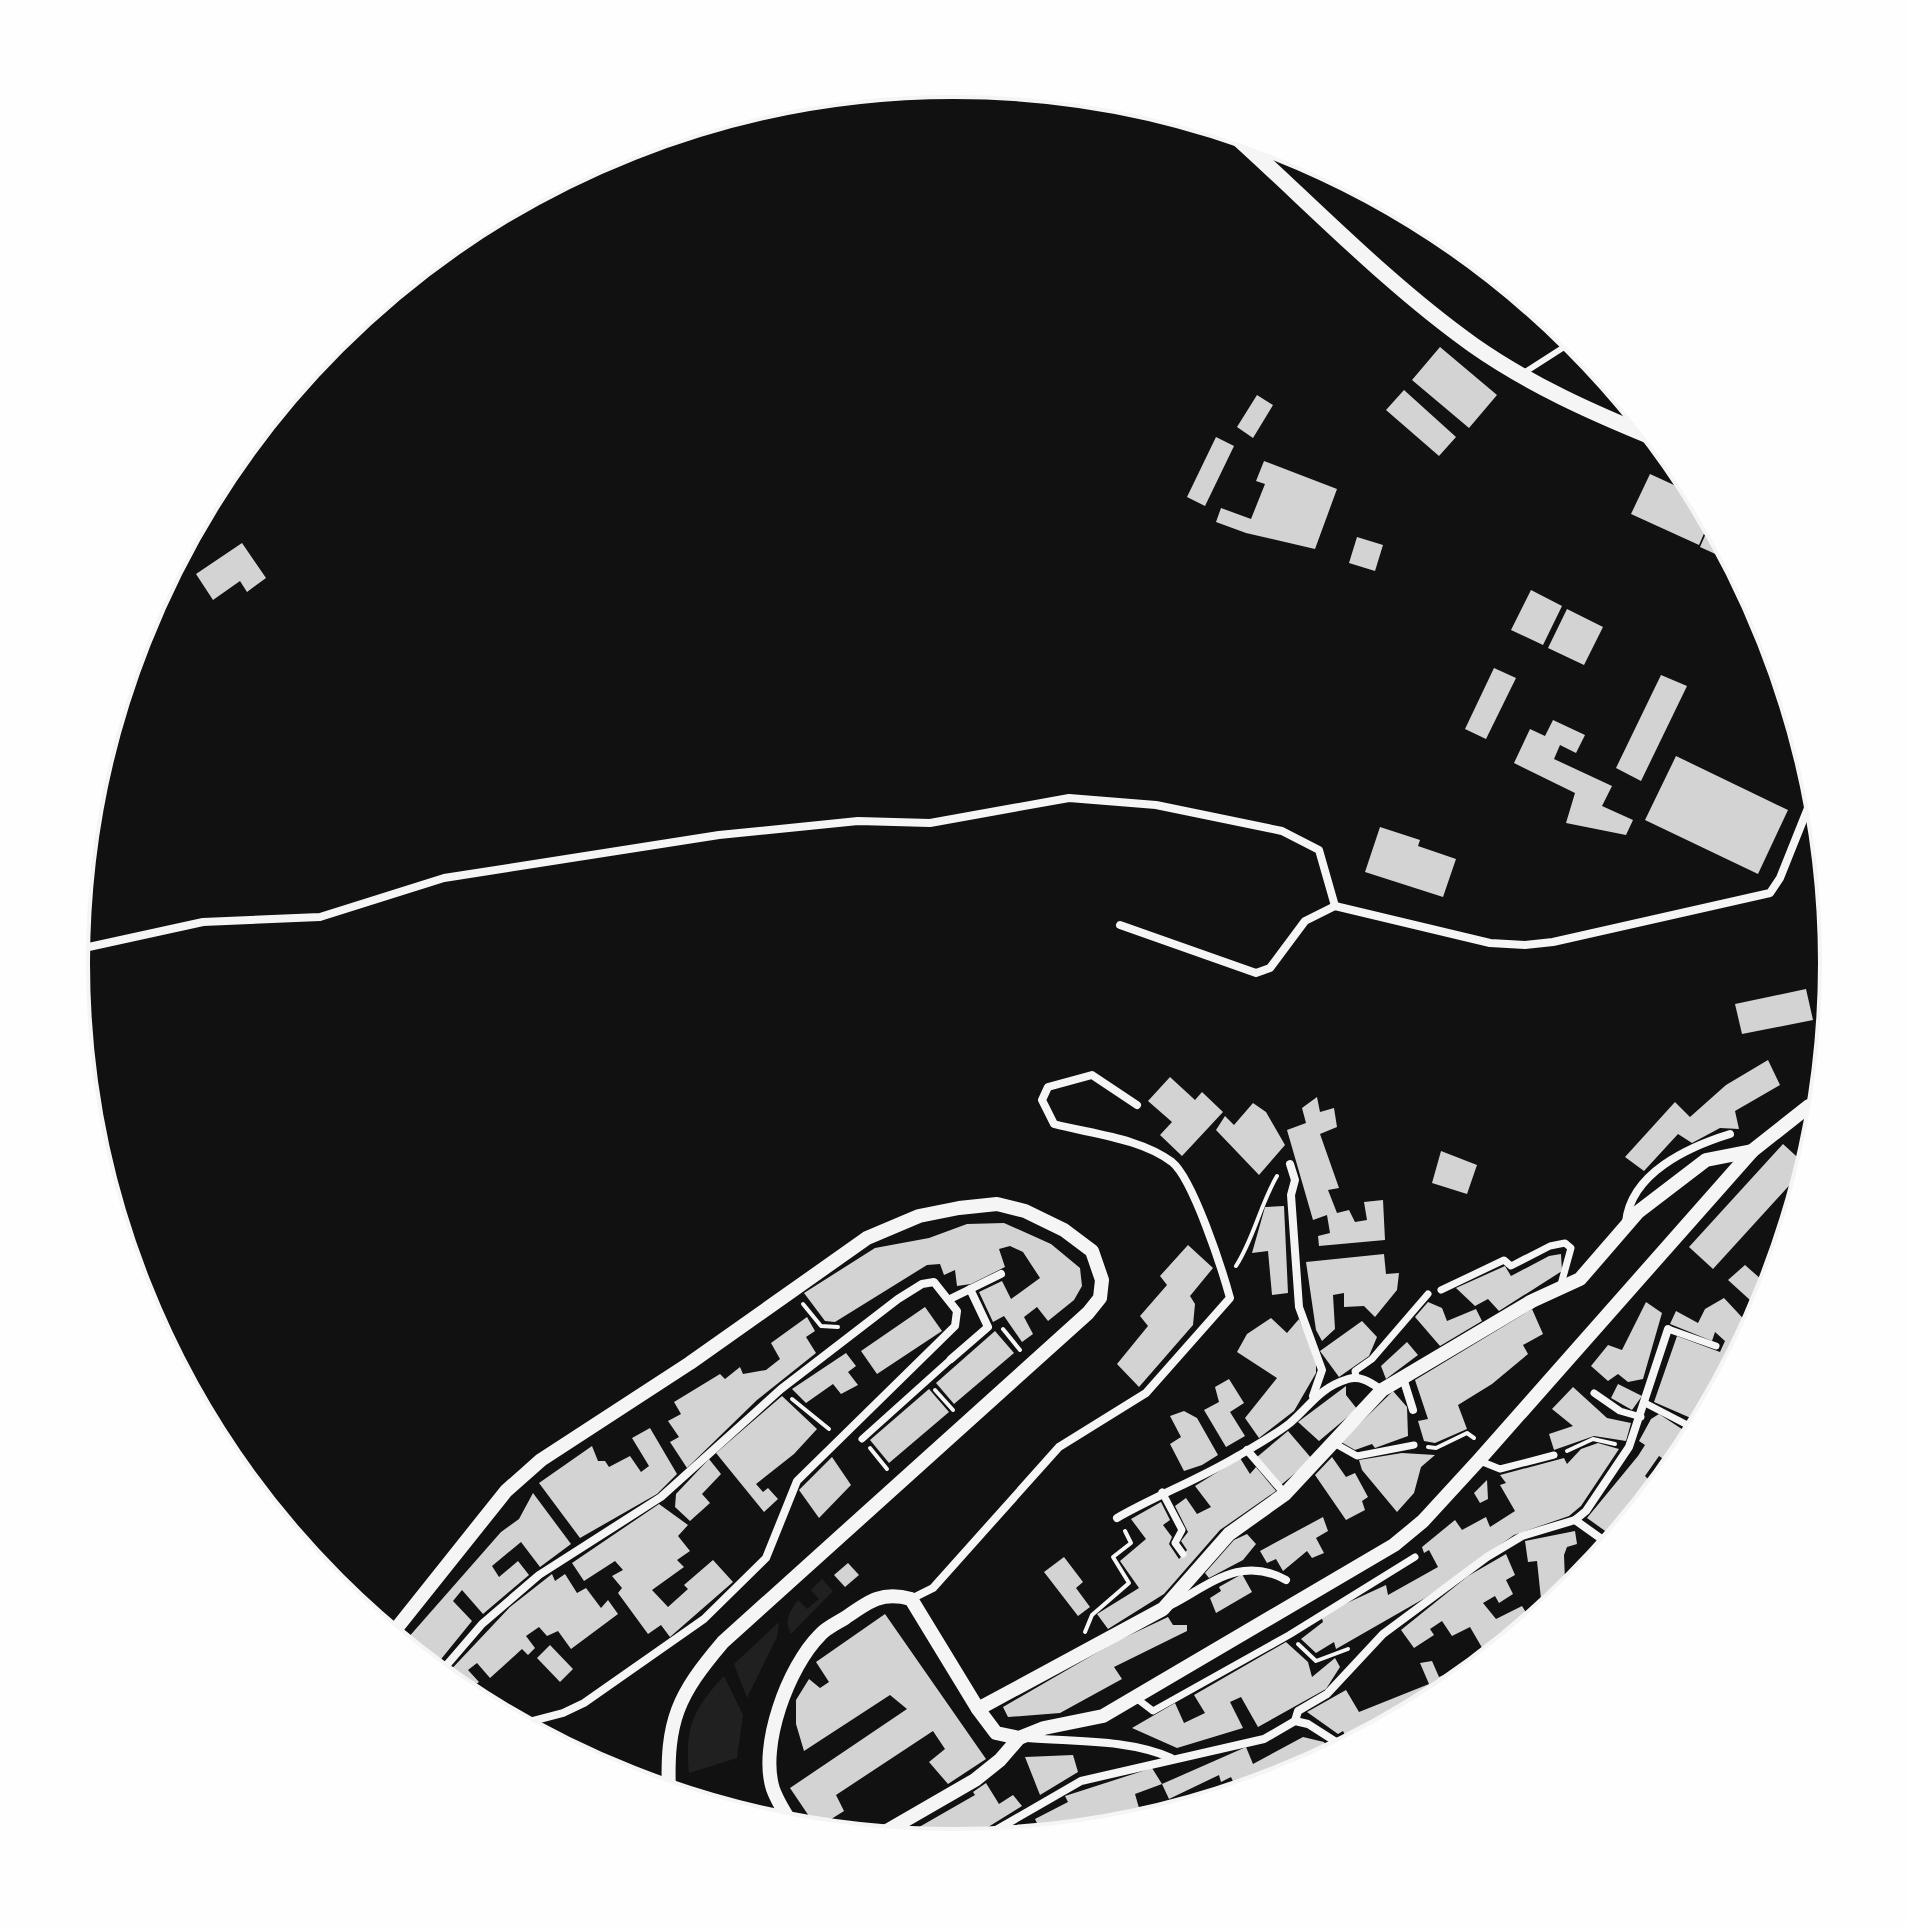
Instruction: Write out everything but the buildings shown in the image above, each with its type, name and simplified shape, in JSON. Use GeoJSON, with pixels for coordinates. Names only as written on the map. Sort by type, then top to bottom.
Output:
{"type":"FeatureCollection","features":[{"type":"Feature","properties":{"kind":"main road"},"geometry":{"type":"LineString","coordinates":[[1251,150],[1420,303],[1474,345],[1521,375],[1637,431]]}},
{"type":"Feature","properties":{"kind":"main road"},"geometry":{"type":"LineString","coordinates":[[1620,424],[1642,437]]}},
{"type":"Feature","properties":{"kind":"street"},"geometry":{"type":"LineString","coordinates":[[89,947],[203,922],[320,917],[444,878],[564,862],[719,835],[858,821],[930,823],[1069,798],[1156,805],[1282,831],[1319,850],[1335,906]]}},
{"type":"Feature","properties":{"kind":"street"},"geometry":{"type":"LineString","coordinates":[[1120,925],[1256,973],[1270,968],[1305,921],[1335,906],[1490,943],[1525,945],[1553,942],[1770,893],[1780,878],[1806,812]]}},
{"type":"Feature","properties":{"kind":"street"},"geometry":{"type":"LineString","coordinates":[[786,1812],[773,1788],[770,1768],[775,1726],[786,1685],[820,1635],[875,1597],[891,1594],[911,1599],[933,1588],[1059,1447],[1146,1393],[1230,1298],[1186,1180],[1173,1163],[1146,1148],[1054,1124],[1042,1100],[1048,1087],[1092,1075],[1137,1105]]}},
{"type":"Feature","properties":{"kind":"street"},"geometry":{"type":"LineString","coordinates":[[894,1827],[975,1780],[1000,1760],[1019,1738],[1044,1728],[1103,1716],[1394,1545],[1423,1521],[1490,1448],[1752,1151],[1807,1109]]}},
{"type":"Feature","properties":{"kind":"street"},"geometry":{"type":"LineString","coordinates":[[1626,1227],[1628,1203],[1663,1166],[1686,1150],[1730,1134]]}},
{"type":"Feature","properties":{"kind":"street"},"geometry":{"type":"LineString","coordinates":[[1163,1609],[1193,1567],[1229,1534],[1285,1494],[1382,1390],[1532,1301],[1580,1279],[1626,1227],[1672,1183],[1706,1160],[1752,1151]]}},
{"type":"Feature","properties":{"kind":"street"},"geometry":{"type":"LineString","coordinates":[[1117,1518],[1162,1492],[1180,1488],[1247,1450],[1291,1422],[1313,1396],[1322,1370],[1299,1307],[1291,1195],[1295,1180],[1290,1164]]}},
{"type":"Feature","properties":{"kind":"street"},"geometry":{"type":"LineString","coordinates":[[398,1626],[506,1491],[541,1460],[867,1238],[919,1216],[997,1204],[1025,1211],[1064,1230],[1092,1251],[1102,1280],[1100,1298],[1088,1313],[723,1642],[700,1669],[681,1695],[670,1743],[669,1780]]}},
{"type":"Feature","properties":{"kind":"street"},"geometry":{"type":"LineString","coordinates":[[1441,1290],[1504,1260],[1511,1266],[1550,1246],[1565,1243],[1571,1248],[1559,1290]]}},
{"type":"Feature","properties":{"kind":"street"},"geometry":{"type":"LineString","coordinates":[[950,1299],[1001,1274]]}},
{"type":"Feature","properties":{"kind":"street"},"geometry":{"type":"LineString","coordinates":[[447,1664],[482,1624],[539,1575],[661,1497],[781,1389],[922,1284],[934,1282],[957,1311],[955,1326],[797,1481],[766,1558],[704,1619],[584,1703],[563,1713],[535,1720]]}},
{"type":"Feature","properties":{"kind":"street"},"geometry":{"type":"LineString","coordinates":[[862,1439],[988,1327],[970,1289]]}},
{"type":"Feature","properties":{"kind":"street"},"geometry":{"type":"LineString","coordinates":[[1356,1377],[1355,1371],[1372,1359],[1428,1294]]}},
{"type":"Feature","properties":{"kind":"street"},"geometry":{"type":"LineString","coordinates":[[1295,1721],[1298,1711],[1327,1694],[1383,1634],[1522,1536],[1575,1520],[1586,1511],[1629,1447],[1668,1329],[1716,1346]]}},
{"type":"Feature","properties":{"kind":"street"},"geometry":{"type":"LineString","coordinates":[[1313,1396],[1356,1377]]}},
{"type":"Feature","properties":{"kind":"street"},"geometry":{"type":"LineString","coordinates":[[1356,1377],[1382,1390]]}},
{"type":"Feature","properties":{"kind":"street"},"geometry":{"type":"LineString","coordinates":[[1403,1378],[1413,1410]]}},
{"type":"Feature","properties":{"kind":"street"},"geometry":{"type":"LineString","coordinates":[[1594,1393],[1620,1411],[1641,1417]]}},
{"type":"Feature","properties":{"kind":"street"},"geometry":{"type":"LineString","coordinates":[[1645,1403],[1686,1424]]}},
{"type":"Feature","properties":{"kind":"street"},"geometry":{"type":"LineString","coordinates":[[1334,1443],[1357,1456],[1414,1445]]}},
{"type":"Feature","properties":{"kind":"street"},"geometry":{"type":"LineString","coordinates":[[1247,1450],[1285,1494]]}},
{"type":"Feature","properties":{"kind":"street"},"geometry":{"type":"LineString","coordinates":[[1479,1460],[1500,1469],[1554,1455]]}},
{"type":"Feature","properties":{"kind":"street"},"geometry":{"type":"LineString","coordinates":[[1162,1492],[1182,1530],[1175,1543],[1183,1554]]}},
{"type":"Feature","properties":{"kind":"street"},"geometry":{"type":"LineString","coordinates":[[1575,1520],[1599,1541]]}},
{"type":"Feature","properties":{"kind":"street"},"geometry":{"type":"LineString","coordinates":[[1136,1698],[1153,1711],[1289,1635],[1415,1557]]}},
{"type":"Feature","properties":{"kind":"street"},"geometry":{"type":"LineString","coordinates":[[978,1709],[1092,1645],[1246,1569],[1262,1569],[1286,1580]]}},
{"type":"Feature","properties":{"kind":"street"},"geometry":{"type":"LineString","coordinates":[[911,1599],[996,1733],[1019,1738],[1111,1744],[1145,1749],[1172,1758]]}},
{"type":"Feature","properties":{"kind":"street"},"geometry":{"type":"LineString","coordinates":[[1001,1827],[1081,1781],[1264,1739],[1295,1721],[1308,1724],[1335,1741]]}},
{"type":"Feature","properties":{"kind":"lane"},"geometry":{"type":"LineString","coordinates":[[1521,375],[1563,348]]}},
{"type":"Feature","properties":{"kind":"path"},"geometry":{"type":"LineString","coordinates":[[1224,1276],[1247,1249],[1264,1197],[1279,1171],[1290,1164]]}},
{"type":"Feature","properties":{"kind":"path"},"geometry":{"type":"LineString","coordinates":[[773,1304],[790,1313],[804,1303],[821,1326],[839,1327],[855,1333]]}},
{"type":"Feature","properties":{"kind":"path"},"geometry":{"type":"LineString","coordinates":[[988,1327],[1000,1324],[1032,1364]]}},
{"type":"Feature","properties":{"kind":"path"},"geometry":{"type":"LineString","coordinates":[[781,1389],[830,1430],[840,1416],[850,1428]]}},
{"type":"Feature","properties":{"kind":"path"},"geometry":{"type":"LineString","coordinates":[[1414,1445],[1436,1448],[1467,1433],[1490,1448]]}},
{"type":"Feature","properties":{"kind":"path"},"geometry":{"type":"LineString","coordinates":[[862,1439],[899,1483]]}},
{"type":"Feature","properties":{"kind":"path"},"geometry":{"type":"LineString","coordinates":[[1554,1455],[1593,1439],[1629,1447]]}},
{"type":"Feature","properties":{"kind":"path"},"geometry":{"type":"LineString","coordinates":[[1092,1645],[1085,1633],[1087,1625],[1129,1583],[1113,1557],[1131,1543],[1117,1518]]}},
{"type":"Feature","properties":{"kind":"path"},"geometry":{"type":"LineString","coordinates":[[1289,1635],[1316,1661],[1383,1634]]}},
{"type":"Feature","properties":{"kind":"shaded area"},"geometry":{"type":"Polygon","coordinates":[[[822,1579],[833,1591],[791,1634],[788,1616],[792,1608],[798,1600],[807,1609],[819,1599],[811,1590],[822,1579]]]}},
{"type":"Feature","properties":{"kind":"shaded area"},"geometry":{"type":"Polygon","coordinates":[[[779,1622],[777,1637],[747,1698],[734,1664],[779,1622]]]}},
{"type":"Feature","properties":{"kind":"shaded area"},"geometry":{"type":"Polygon","coordinates":[[[724,1676],[743,1715],[737,1758],[689,1773],[688,1743],[693,1719],[705,1698],[724,1676]]]}}]}
